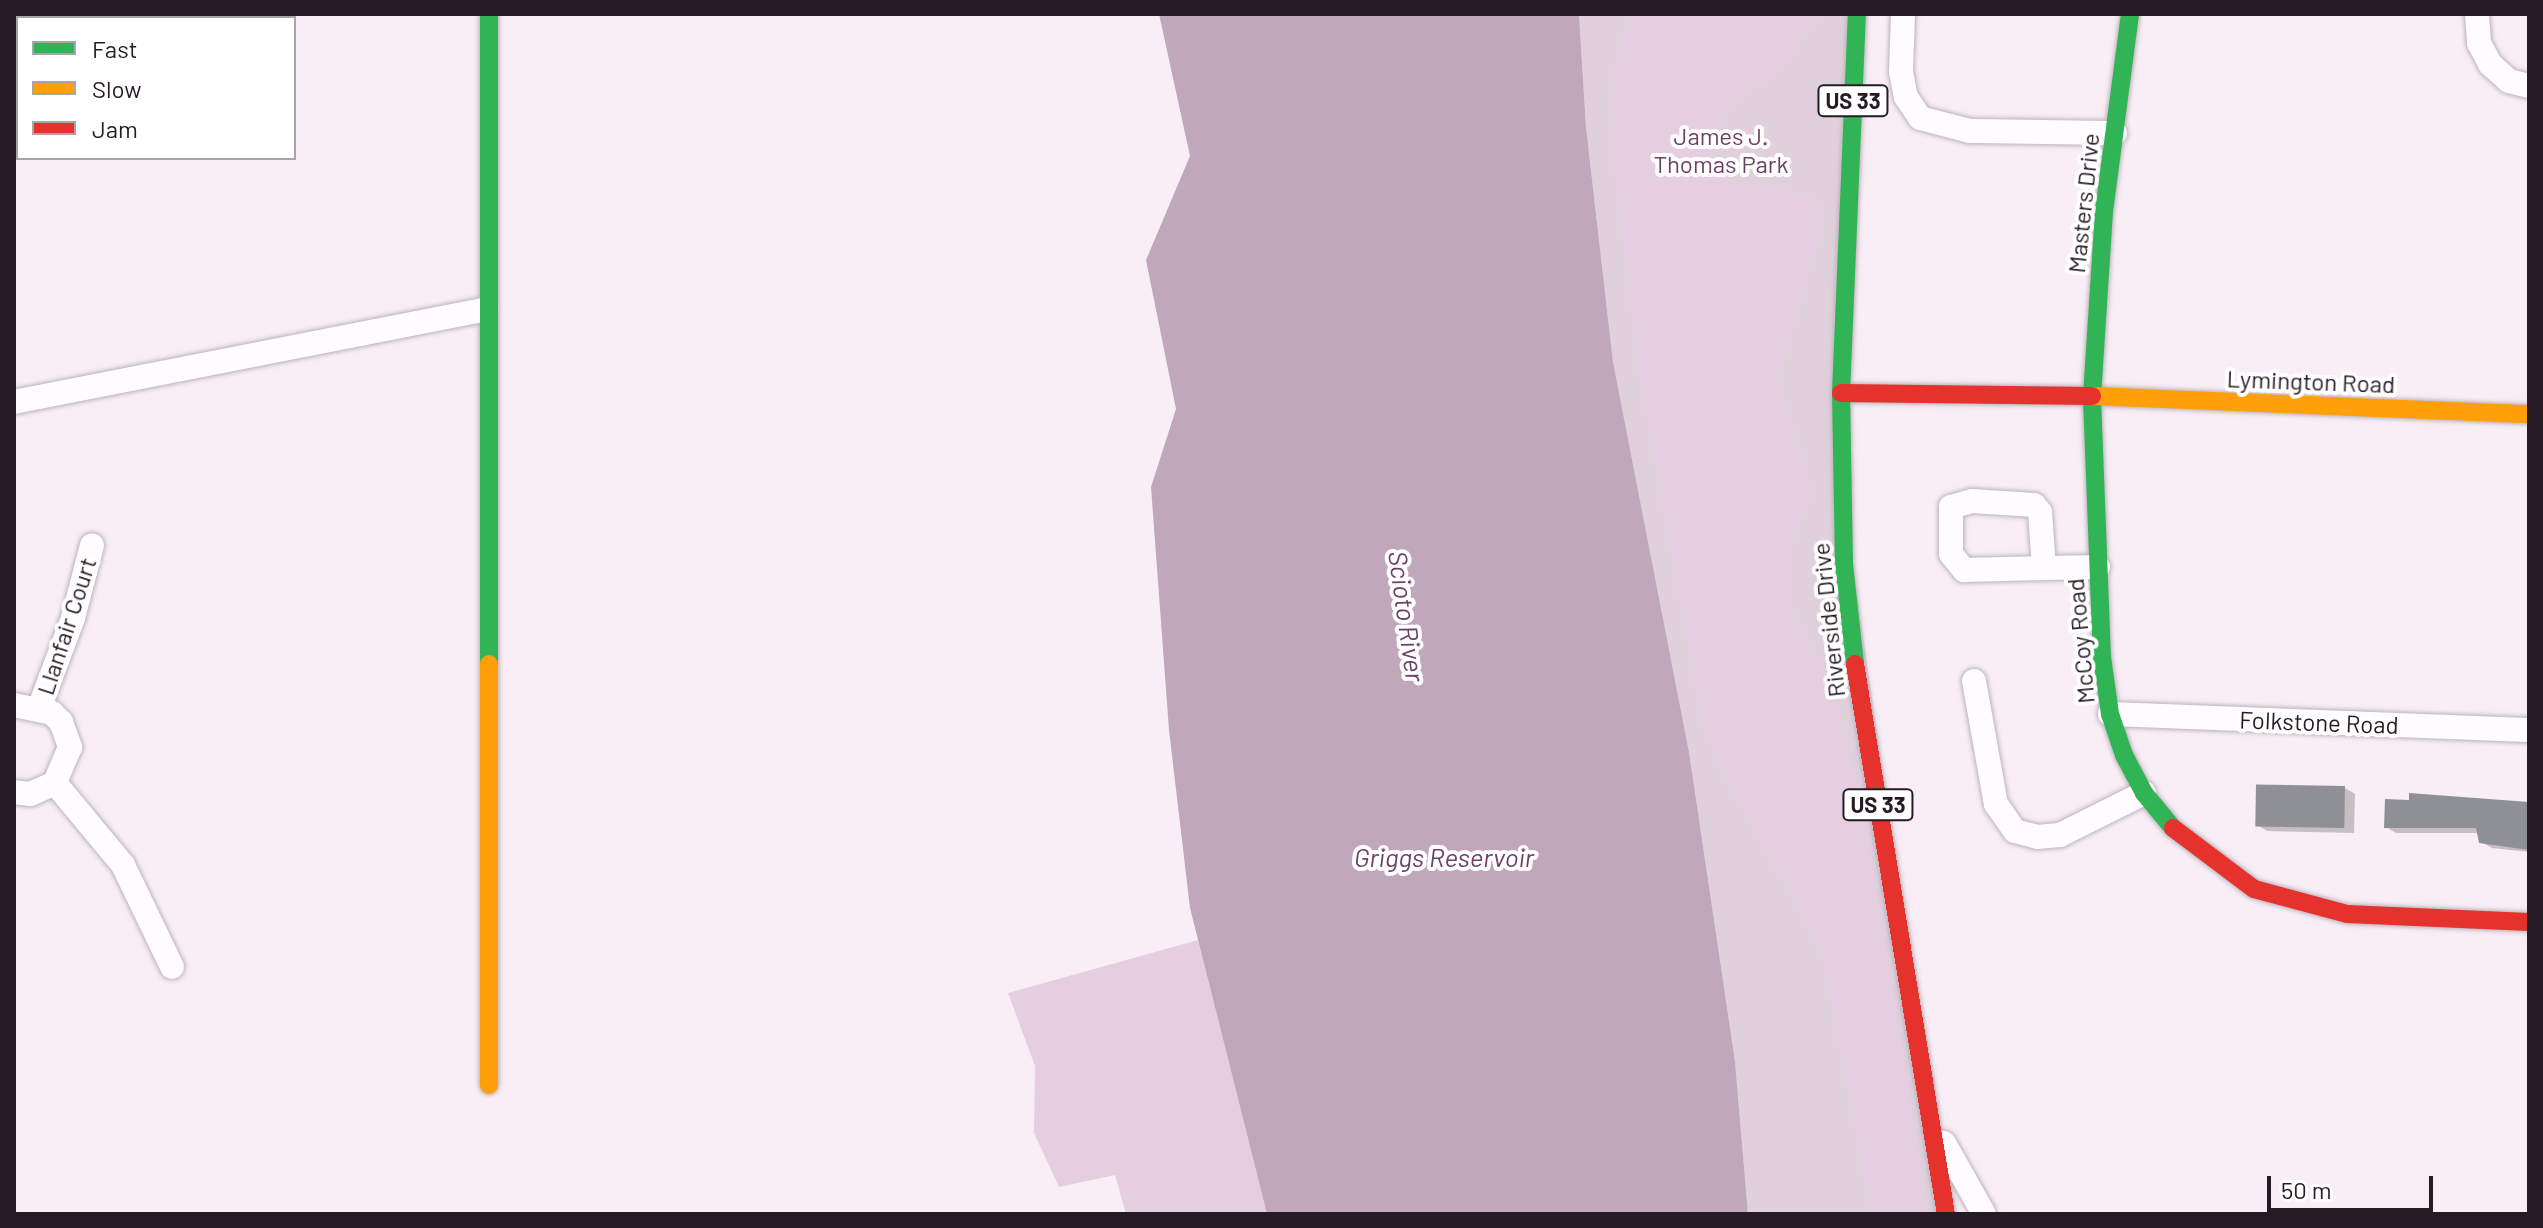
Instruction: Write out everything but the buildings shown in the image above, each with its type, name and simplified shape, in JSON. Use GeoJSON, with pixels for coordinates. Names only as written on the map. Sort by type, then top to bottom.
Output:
{"type":"FeatureCollection","features":[{"type":"Feature","properties":{"kind":"main road"},"geometry":{"type":"LineString","coordinates":[[489,14],[486,309],[491,519],[489,1085]]}},
{"type":"Feature","properties":{"kind":"main road","name":"Riverside Drive"},"geometry":{"type":"LineString","coordinates":[[1857,14],[1841,393],[1844,564],[1853,654],[1946,1214]]}},
{"type":"Feature","properties":{"kind":"main road","name":"Masters Drive"},"geometry":{"type":"LineString","coordinates":[[2092,398],[2115,133],[2130,14]]}},
{"type":"Feature","properties":{"kind":"main road"},"geometry":{"type":"LineString","coordinates":[[1841,393],[2092,398]]}},
{"type":"Feature","properties":{"kind":"main road","name":"Lymington Road"},"geometry":{"type":"LineString","coordinates":[[2092,398],[2529,414]]}},
{"type":"Feature","properties":{"kind":"main road","name":"McCoy Road"},"geometry":{"type":"LineString","coordinates":[[2092,398],[2098,567],[2110,714],[2144,793],[2206,858],[2281,900],[2347,914],[2529,922]]}},
{"type":"Feature","properties":{"kind":"street"},"geometry":{"type":"LineString","coordinates":[[1903,14],[1901,72],[1906,97],[1920,118],[1970,131],[2115,133]]}},
{"type":"Feature","properties":{"kind":"street"},"geometry":{"type":"LineString","coordinates":[[2477,14],[2479,43],[2500,74],[2529,86]]}},
{"type":"Feature","properties":{"kind":"street"},"geometry":{"type":"LineString","coordinates":[[14,402],[486,309]]}},
{"type":"Feature","properties":{"kind":"street","name":"Llanfair Court"},"geometry":{"type":"LineString","coordinates":[[40,706],[73,618],[92,545]]}},
{"type":"Feature","properties":{"kind":"street"},"geometry":{"type":"LineString","coordinates":[[2044,568],[2098,567]]}},
{"type":"Feature","properties":{"kind":"street"},"geometry":{"type":"LineString","coordinates":[[1974,681],[1996,804],[2015,831],[2037,837],[2060,835],[2144,793]]}},
{"type":"Feature","properties":{"kind":"street"},"geometry":{"type":"LineString","coordinates":[[14,705],[40,706],[61,722],[68,734],[69,760],[55,783],[30,794],[14,792]]}},
{"type":"Feature","properties":{"kind":"street","name":"Folkstone Road"},"geometry":{"type":"LineString","coordinates":[[2110,714],[2529,730]]}},
{"type":"Feature","properties":{"kind":"street"},"geometry":{"type":"LineString","coordinates":[[55,783],[123,865],[172,967]]}},
{"type":"Feature","properties":{"kind":"street"},"geometry":{"type":"LineString","coordinates":[[1930,1118],[1984,1214]]}},
{"type":"Feature","properties":{"kind":"green space","name":"James J. Thomas Park"},"geometry":{"type":"Polygon","coordinates":[[[1579,14],[1857,14],[1841,483],[1946,1214],[1748,1214],[1735,1061],[1689,752],[1613,363],[1586,127],[1579,14]]]}},
{"type":"Feature","properties":{"kind":"shaded area"},"geometry":{"type":"Polygon","coordinates":[[[1634,14],[1819,14],[1780,66],[1727,109],[1715,135],[1711,160],[1731,180],[1814,197],[1821,214],[1821,230],[1777,378],[1811,489],[1792,543],[1792,614],[1828,678],[1867,824],[1928,1214],[1872,1214],[1824,960],[1812,929],[1721,768],[1702,717],[1638,364],[1615,165],[1611,91],[1627,24],[1634,14]]]}},
{"type":"Feature","properties":{"kind":"shaded area"},"geometry":{"type":"Polygon","coordinates":[[[1198,940],[1267,1214],[1126,1214],[1115,1175],[1059,1187],[1034,1133],[1035,1066],[1008,993],[1198,940]]]}},
{"type":"Feature","properties":{"kind":"water","name":"Griggs Reservoir"},"geometry":{"type":"Polygon","coordinates":[[[1159,14],[1579,14],[1586,127],[1613,362],[1689,752],[1735,1061],[1748,1214],[1267,1214],[1190,908],[1169,730],[1151,487],[1176,409],[1146,260],[1190,156],[1159,14]]]}},
{"type":"Feature","properties":{"kind":"traffic: fast"},"geometry":{"type":"LineString","coordinates":[[489,14],[489,664]]}},
{"type":"Feature","properties":{"kind":"traffic: fast"},"geometry":{"type":"LineString","coordinates":[[1855,664],[1844,564],[1841,393],[1857,14]]}},
{"type":"Feature","properties":{"kind":"traffic: fast"},"geometry":{"type":"LineString","coordinates":[[2130,14],[2104,211],[2092,398],[2102,657],[2110,714],[2124,755],[2144,793],[2173,828]]}},
{"type":"Feature","properties":{"kind":"traffic: slow"},"geometry":{"type":"LineString","coordinates":[[2092,396],[2529,414]]}},
{"type":"Feature","properties":{"kind":"traffic: slow"},"geometry":{"type":"LineString","coordinates":[[489,664],[489,1085]]}},
{"type":"Feature","properties":{"kind":"traffic: jam"},"geometry":{"type":"LineString","coordinates":[[1841,393],[2092,396]]}},
{"type":"Feature","properties":{"kind":"traffic: jam"},"geometry":{"type":"LineString","coordinates":[[1855,664],[1946,1214]]}},
{"type":"Feature","properties":{"kind":"traffic: jam"},"geometry":{"type":"LineString","coordinates":[[2173,828],[2254,889],[2347,914],[2529,922]]}},
{"type":"Feature","properties":{"kind":"water label","name":"Scioto River"},"geometry":{"type":"Point","coordinates":[1407,616]}}]}
